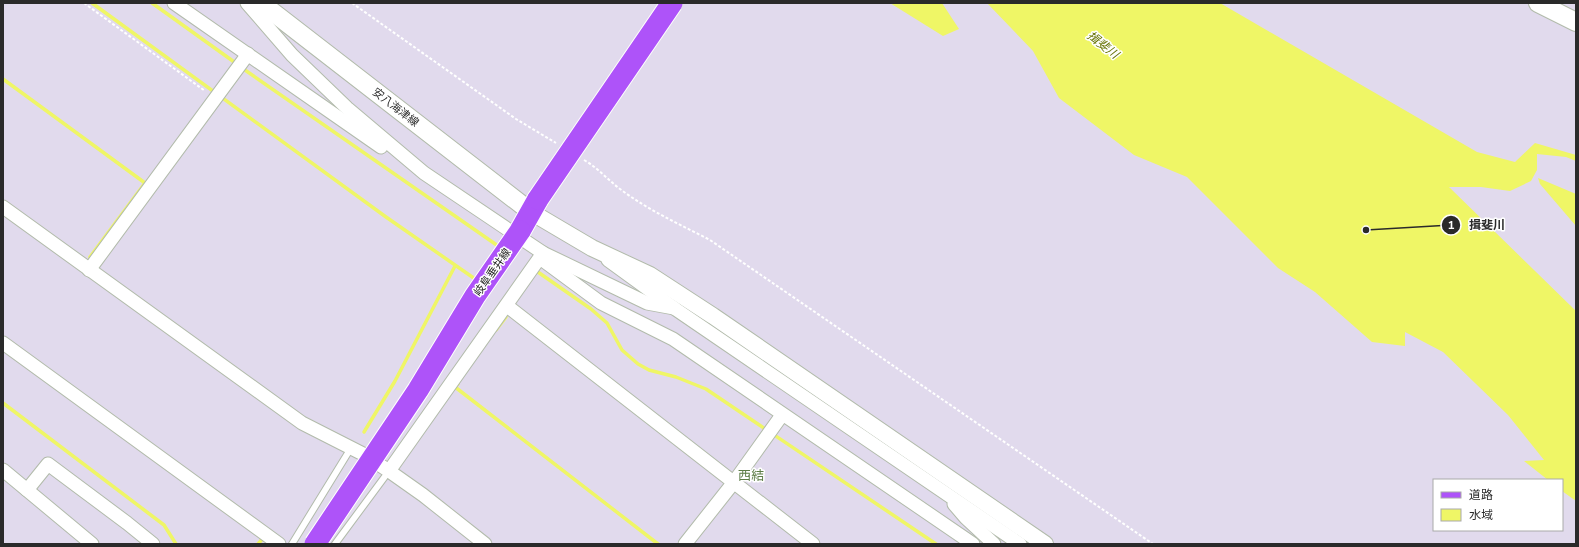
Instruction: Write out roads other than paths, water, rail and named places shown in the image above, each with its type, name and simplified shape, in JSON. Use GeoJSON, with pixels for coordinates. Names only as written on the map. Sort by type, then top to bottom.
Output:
{"type":"FeatureCollection","features":[{"type":"Feature","properties":{"kind":"main road","name":"安八海津線"},"geometry":{"type":"LineString","coordinates":[[261,3],[535,205]]}},
{"type":"Feature","properties":{"kind":"main road","name":"岐阜垂井線"},"geometry":{"type":"LineString","coordinates":[[315,544],[418,390],[475,296],[520,231],[535,205],[672,3]]}},
{"type":"Feature","properties":{"kind":"main road"},"geometry":{"type":"LineString","coordinates":[[1538,3],[1576,22]]}},
{"type":"Feature","properties":{"kind":"street"},"geometry":{"type":"LineString","coordinates":[[174,3],[380,146],[424,173],[543,253],[647,303],[674,308]]}},
{"type":"Feature","properties":{"kind":"street"},"geometry":{"type":"LineString","coordinates":[[247,3],[292,55],[347,108],[424,173]]}},
{"type":"Feature","properties":{"kind":"street"},"geometry":{"type":"LineString","coordinates":[[89,270],[248,54]]}},
{"type":"Feature","properties":{"kind":"street"},"geometry":{"type":"LineString","coordinates":[[535,205],[674,308],[1020,544]]}},
{"type":"Feature","properties":{"kind":"street"},"geometry":{"type":"LineString","coordinates":[[3,207],[302,423],[351,448],[389,471],[423,495],[486,544]]}},
{"type":"Feature","properties":{"kind":"street"},"geometry":{"type":"LineString","coordinates":[[592,248],[650,275],[719,320],[1044,544]]}},
{"type":"Feature","properties":{"kind":"street"},"geometry":{"type":"LineString","coordinates":[[389,471],[543,253]]}},
{"type":"Feature","properties":{"kind":"street"},"geometry":{"type":"LineString","coordinates":[[543,253],[544,261],[601,303],[673,339],[782,415],[973,544]]}},
{"type":"Feature","properties":{"kind":"street"},"geometry":{"type":"LineString","coordinates":[[507,306],[813,544]]}},
{"type":"Feature","properties":{"kind":"street"},"geometry":{"type":"LineString","coordinates":[[3,343],[279,544]]}},
{"type":"Feature","properties":{"kind":"street"},"geometry":{"type":"LineString","coordinates":[[685,544],[734,482],[782,415]]}},
{"type":"Feature","properties":{"kind":"street"},"geometry":{"type":"LineString","coordinates":[[28,490],[48,464],[153,544]]}},
{"type":"Feature","properties":{"kind":"street"},"geometry":{"type":"LineString","coordinates":[[3,470],[92,544]]}},
{"type":"Feature","properties":{"kind":"street"},"geometry":{"type":"LineString","coordinates":[[942,490],[966,518],[994,544]]}},
{"type":"Feature","properties":{"kind":"lane"},"geometry":{"type":"LineString","coordinates":[[292,544],[351,448]]}},
{"type":"Feature","properties":{"kind":"lane"},"geometry":{"type":"LineString","coordinates":[[335,544],[389,471]]}},
{"type":"Feature","properties":{"kind":"water"},"geometry":{"type":"Polygon","coordinates":[[[890,3],[942,3],[959,29],[943,36],[890,3]]]}},
{"type":"Feature","properties":{"kind":"water","name":"揖斐川"},"geometry":{"type":"Polygon","coordinates":[[[987,3],[1220,3],[1477,152],[1515,162],[1535,143],[1576,155],[1576,161],[1566,157],[1537,154],[1537,170],[1531,181],[1510,191],[1481,187],[1449,187],[1576,311],[1576,501],[1563,492],[1563,479],[1547,479],[1524,461],[1544,460],[1508,415],[1443,352],[1405,332],[1405,346],[1372,342],[1315,292],[1278,268],[1187,177],[1134,155],[1059,98],[1033,51],[987,3]]]}},
{"type":"Feature","properties":{"kind":"water"},"geometry":{"type":"Polygon","coordinates":[[[1538,178],[1576,194],[1576,226],[1540,184],[1538,178]]]}},
{"type":"Feature","properties":{"kind":"waterway"},"geometry":{"type":"LineString","coordinates":[[92,3],[386,217],[478,281]]}},
{"type":"Feature","properties":{"kind":"waterway"},"geometry":{"type":"LineString","coordinates":[[152,3],[237,64]]}},
{"type":"Feature","properties":{"kind":"waterway"},"geometry":{"type":"LineString","coordinates":[[242,68],[501,248]]}},
{"type":"Feature","properties":{"kind":"waterway"},"geometry":{"type":"LineString","coordinates":[[3,79],[145,183],[90,257]]}},
{"type":"Feature","properties":{"kind":"waterway"},"geometry":{"type":"LineString","coordinates":[[364,432],[395,381],[455,266]]}},
{"type":"Feature","properties":{"kind":"waterway"},"geometry":{"type":"LineString","coordinates":[[535,270],[591,309],[607,323],[622,350],[638,364],[649,370],[676,377],[706,389],[936,544]]}},
{"type":"Feature","properties":{"kind":"waterway"},"geometry":{"type":"LineString","coordinates":[[496,330],[506,317]]}},
{"type":"Feature","properties":{"kind":"waterway"},"geometry":{"type":"LineString","coordinates":[[458,384],[455,387],[658,544]]}},
{"type":"Feature","properties":{"kind":"waterway"},"geometry":{"type":"LineString","coordinates":[[3,403],[164,525],[176,544]]}},
{"type":"Feature","properties":{"kind":"waterway"},"geometry":{"type":"LineString","coordinates":[[258,544],[264,537]]}},
{"type":"Feature","properties":{"kind":"place","name":"揖斐川"},"geometry":{"type":"Point","coordinates":[1366,230]}},
{"type":"Feature","properties":{"kind":"district","name":"西結"},"geometry":{"type":"Point","coordinates":[751,475]}}]}
